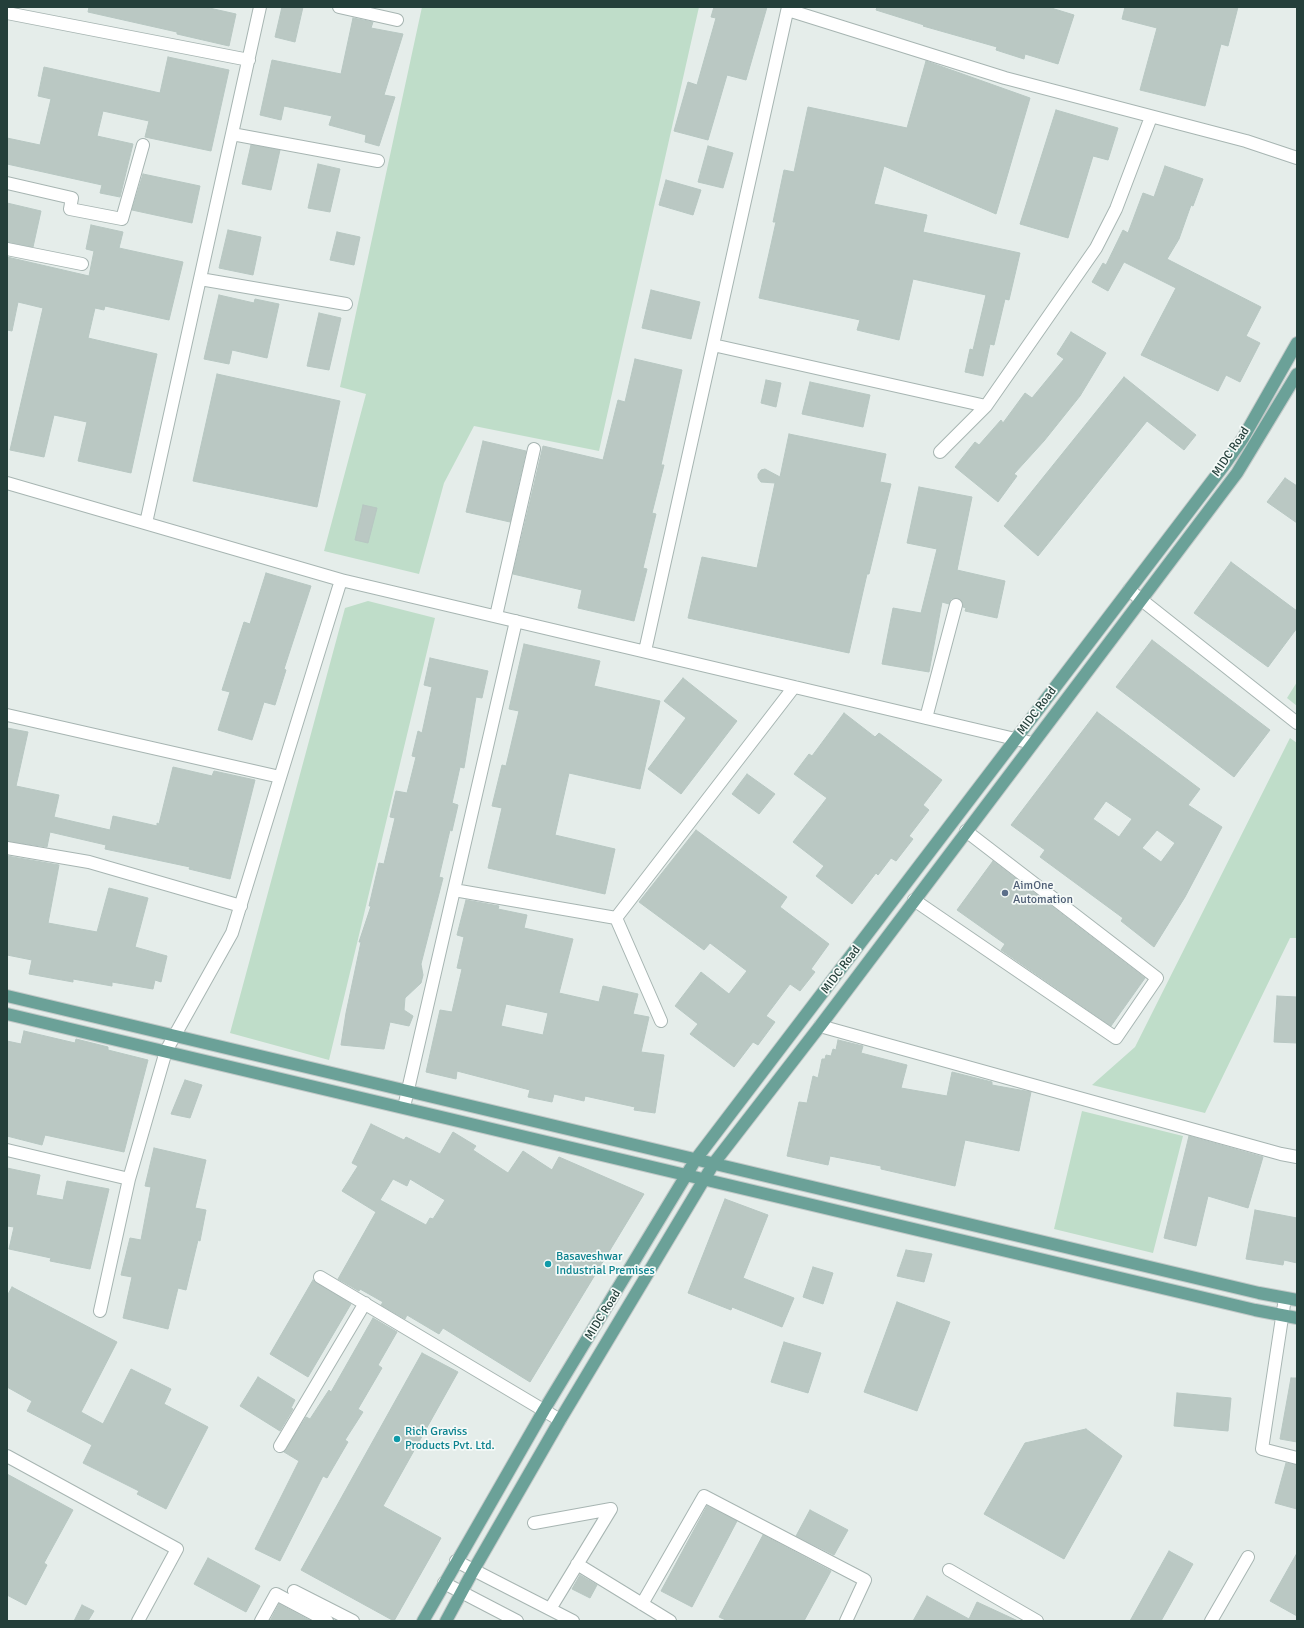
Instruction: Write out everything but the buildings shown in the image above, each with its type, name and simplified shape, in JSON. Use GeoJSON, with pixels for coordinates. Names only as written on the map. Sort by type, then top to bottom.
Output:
{"type":"FeatureCollection","features":[{"type":"Feature","properties":{"kind":"main road","name":"MIDC Road"},"geometry":{"type":"LineString","coordinates":[[423,1621],[456,1560],[544,1410],[640,1254],[696,1159],[1225,464],[1243,438],[1297,343]]}},
{"type":"Feature","properties":{"kind":"main road","name":"MIDC Road"},"geometry":{"type":"LineString","coordinates":[[446,1621],[560,1420],[714,1163],[820,1026],[1237,473],[1256,446],[1297,374]]}},
{"type":"Feature","properties":{"kind":"main road"},"geometry":{"type":"LineString","coordinates":[[7,996],[1291,1299]]}},
{"type":"Feature","properties":{"kind":"main road"},"geometry":{"type":"LineString","coordinates":[[7,1014],[1297,1318]]}},
{"type":"Feature","properties":{"kind":"main road"},"geometry":{"type":"LineString","coordinates":[[640,1254],[654,1262]]}},
{"type":"Feature","properties":{"kind":"street"},"geometry":{"type":"LineString","coordinates":[[146,523],[260,7]]}},
{"type":"Feature","properties":{"kind":"street"},"geometry":{"type":"LineString","coordinates":[[339,7],[397,20]]}},
{"type":"Feature","properties":{"kind":"street"},"geometry":{"type":"LineString","coordinates":[[645,651],[788,8],[1005,78],[1246,141],[1297,158]]}},
{"type":"Feature","properties":{"kind":"street"},"geometry":{"type":"LineString","coordinates":[[7,13],[248,60]]}},
{"type":"Feature","properties":{"kind":"street"},"geometry":{"type":"LineString","coordinates":[[940,452],[986,406],[1096,248],[1116,209],[1151,117]]}},
{"type":"Feature","properties":{"kind":"street"},"geometry":{"type":"LineString","coordinates":[[232,134],[378,161]]}},
{"type":"Feature","properties":{"kind":"street"},"geometry":{"type":"LineString","coordinates":[[7,183],[72,198],[70,209],[122,219],[143,145]]}},
{"type":"Feature","properties":{"kind":"street"},"geometry":{"type":"LineString","coordinates":[[7,249],[82,264]]}},
{"type":"Feature","properties":{"kind":"street"},"geometry":{"type":"LineString","coordinates":[[200,279],[346,304]]}},
{"type":"Feature","properties":{"kind":"street"},"geometry":{"type":"LineString","coordinates":[[713,345],[986,406]]}},
{"type":"Feature","properties":{"kind":"street"},"geometry":{"type":"LineString","coordinates":[[496,616],[534,449]]}},
{"type":"Feature","properties":{"kind":"street"},"geometry":{"type":"LineString","coordinates":[[7,483],[341,580],[1032,743]]}},
{"type":"Feature","properties":{"kind":"street"},"geometry":{"type":"LineString","coordinates":[[100,1311],[129,1179],[166,1051],[176,1036],[232,933],[341,580]]}},
{"type":"Feature","properties":{"kind":"street"},"geometry":{"type":"LineString","coordinates":[[1129,590],[1297,723]]}},
{"type":"Feature","properties":{"kind":"street"},"geometry":{"type":"LineString","coordinates":[[926,718],[956,605]]}},
{"type":"Feature","properties":{"kind":"street"},"geometry":{"type":"LineString","coordinates":[[404,1107],[516,621]]}},
{"type":"Feature","properties":{"kind":"street"},"geometry":{"type":"LineString","coordinates":[[616,918],[794,687]]}},
{"type":"Feature","properties":{"kind":"street"},"geometry":{"type":"LineString","coordinates":[[7,715],[280,777]]}},
{"type":"Feature","properties":{"kind":"street"},"geometry":{"type":"LineString","coordinates":[[914,900],[1116,1038],[1157,978],[966,831]]}},
{"type":"Feature","properties":{"kind":"street"},"geometry":{"type":"LineString","coordinates":[[7,848],[89,862],[240,906]]}},
{"type":"Feature","properties":{"kind":"street"},"geometry":{"type":"LineString","coordinates":[[454,890],[616,918]]}},
{"type":"Feature","properties":{"kind":"street"},"geometry":{"type":"LineString","coordinates":[[616,918],[661,1022]]}},
{"type":"Feature","properties":{"kind":"street"},"geometry":{"type":"LineString","coordinates":[[820,1026],[1273,1152],[1297,1157]]}},
{"type":"Feature","properties":{"kind":"street"},"geometry":{"type":"LineString","coordinates":[[7,1150],[129,1179]]}},
{"type":"Feature","properties":{"kind":"street"},"geometry":{"type":"LineString","coordinates":[[320,1276],[560,1420]]}},
{"type":"Feature","properties":{"kind":"street"},"geometry":{"type":"LineString","coordinates":[[1291,1299],[1283,1315],[1262,1449],[1297,1458]]}},
{"type":"Feature","properties":{"kind":"street"},"geometry":{"type":"LineString","coordinates":[[280,1446],[365,1303]]}},
{"type":"Feature","properties":{"kind":"street"},"geometry":{"type":"LineString","coordinates":[[7,1456],[177,1549],[138,1621]]}},
{"type":"Feature","properties":{"kind":"street"},"geometry":{"type":"LineString","coordinates":[[642,1604],[704,1496],[865,1580],[846,1621]]}},
{"type":"Feature","properties":{"kind":"street"},"geometry":{"type":"LineString","coordinates":[[534,1522],[611,1509],[550,1609]]}},
{"type":"Feature","properties":{"kind":"street"},"geometry":{"type":"LineString","coordinates":[[1211,1621],[1248,1557]]}},
{"type":"Feature","properties":{"kind":"street"},"geometry":{"type":"LineString","coordinates":[[456,1560],[473,1571],[573,1621]]}},
{"type":"Feature","properties":{"kind":"street"},"geometry":{"type":"LineString","coordinates":[[578,1564],[670,1621]]}},
{"type":"Feature","properties":{"kind":"street"},"geometry":{"type":"LineString","coordinates":[[949,1570],[1037,1621]]}},
{"type":"Feature","properties":{"kind":"street"},"geometry":{"type":"LineString","coordinates":[[444,1582],[517,1621]]}},
{"type":"Feature","properties":{"kind":"street"},"geometry":{"type":"LineString","coordinates":[[294,1591],[353,1621]]}},
{"type":"Feature","properties":{"kind":"street"},"geometry":{"type":"LineString","coordinates":[[261,1621],[276,1594],[327,1621]]}},
{"type":"Feature","properties":{"kind":"green space"},"geometry":{"type":"Polygon","coordinates":[[[422,7],[699,7],[599,451],[474,426],[444,483],[419,574],[324,551],[366,394],[340,387],[422,7]]]}},
{"type":"Feature","properties":{"kind":"green space"},"geometry":{"type":"Polygon","coordinates":[[[368,601],[435,618],[329,1060],[230,1033],[345,608],[368,601]]]}},
{"type":"Feature","properties":{"kind":"green space"},"geometry":{"type":"Polygon","coordinates":[[[1297,682],[1297,706],[1287,698],[1297,682]]]}},
{"type":"Feature","properties":{"kind":"green space"},"geometry":{"type":"Polygon","coordinates":[[[1290,738],[1297,743],[1297,938],[1290,938],[1205,1113],[1092,1085],[1135,1047],[1290,738]]]}},
{"type":"Feature","properties":{"kind":"green space"},"geometry":{"type":"Polygon","coordinates":[[[1082,1111],[1183,1136],[1153,1253],[1054,1229],[1082,1111]]]}},
{"type":"Feature","properties":{"kind":"place","name":"AimOne Automation"},"geometry":{"type":"Point","coordinates":[1005,893]}},
{"type":"Feature","properties":{"kind":"place","name":"Basaveshwar Industrial Premises"},"geometry":{"type":"Point","coordinates":[548,1264]}},
{"type":"Feature","properties":{"kind":"place","name":"Rich Graviss Products Pvt. Ltd."},"geometry":{"type":"Point","coordinates":[397,1439]}}]}
